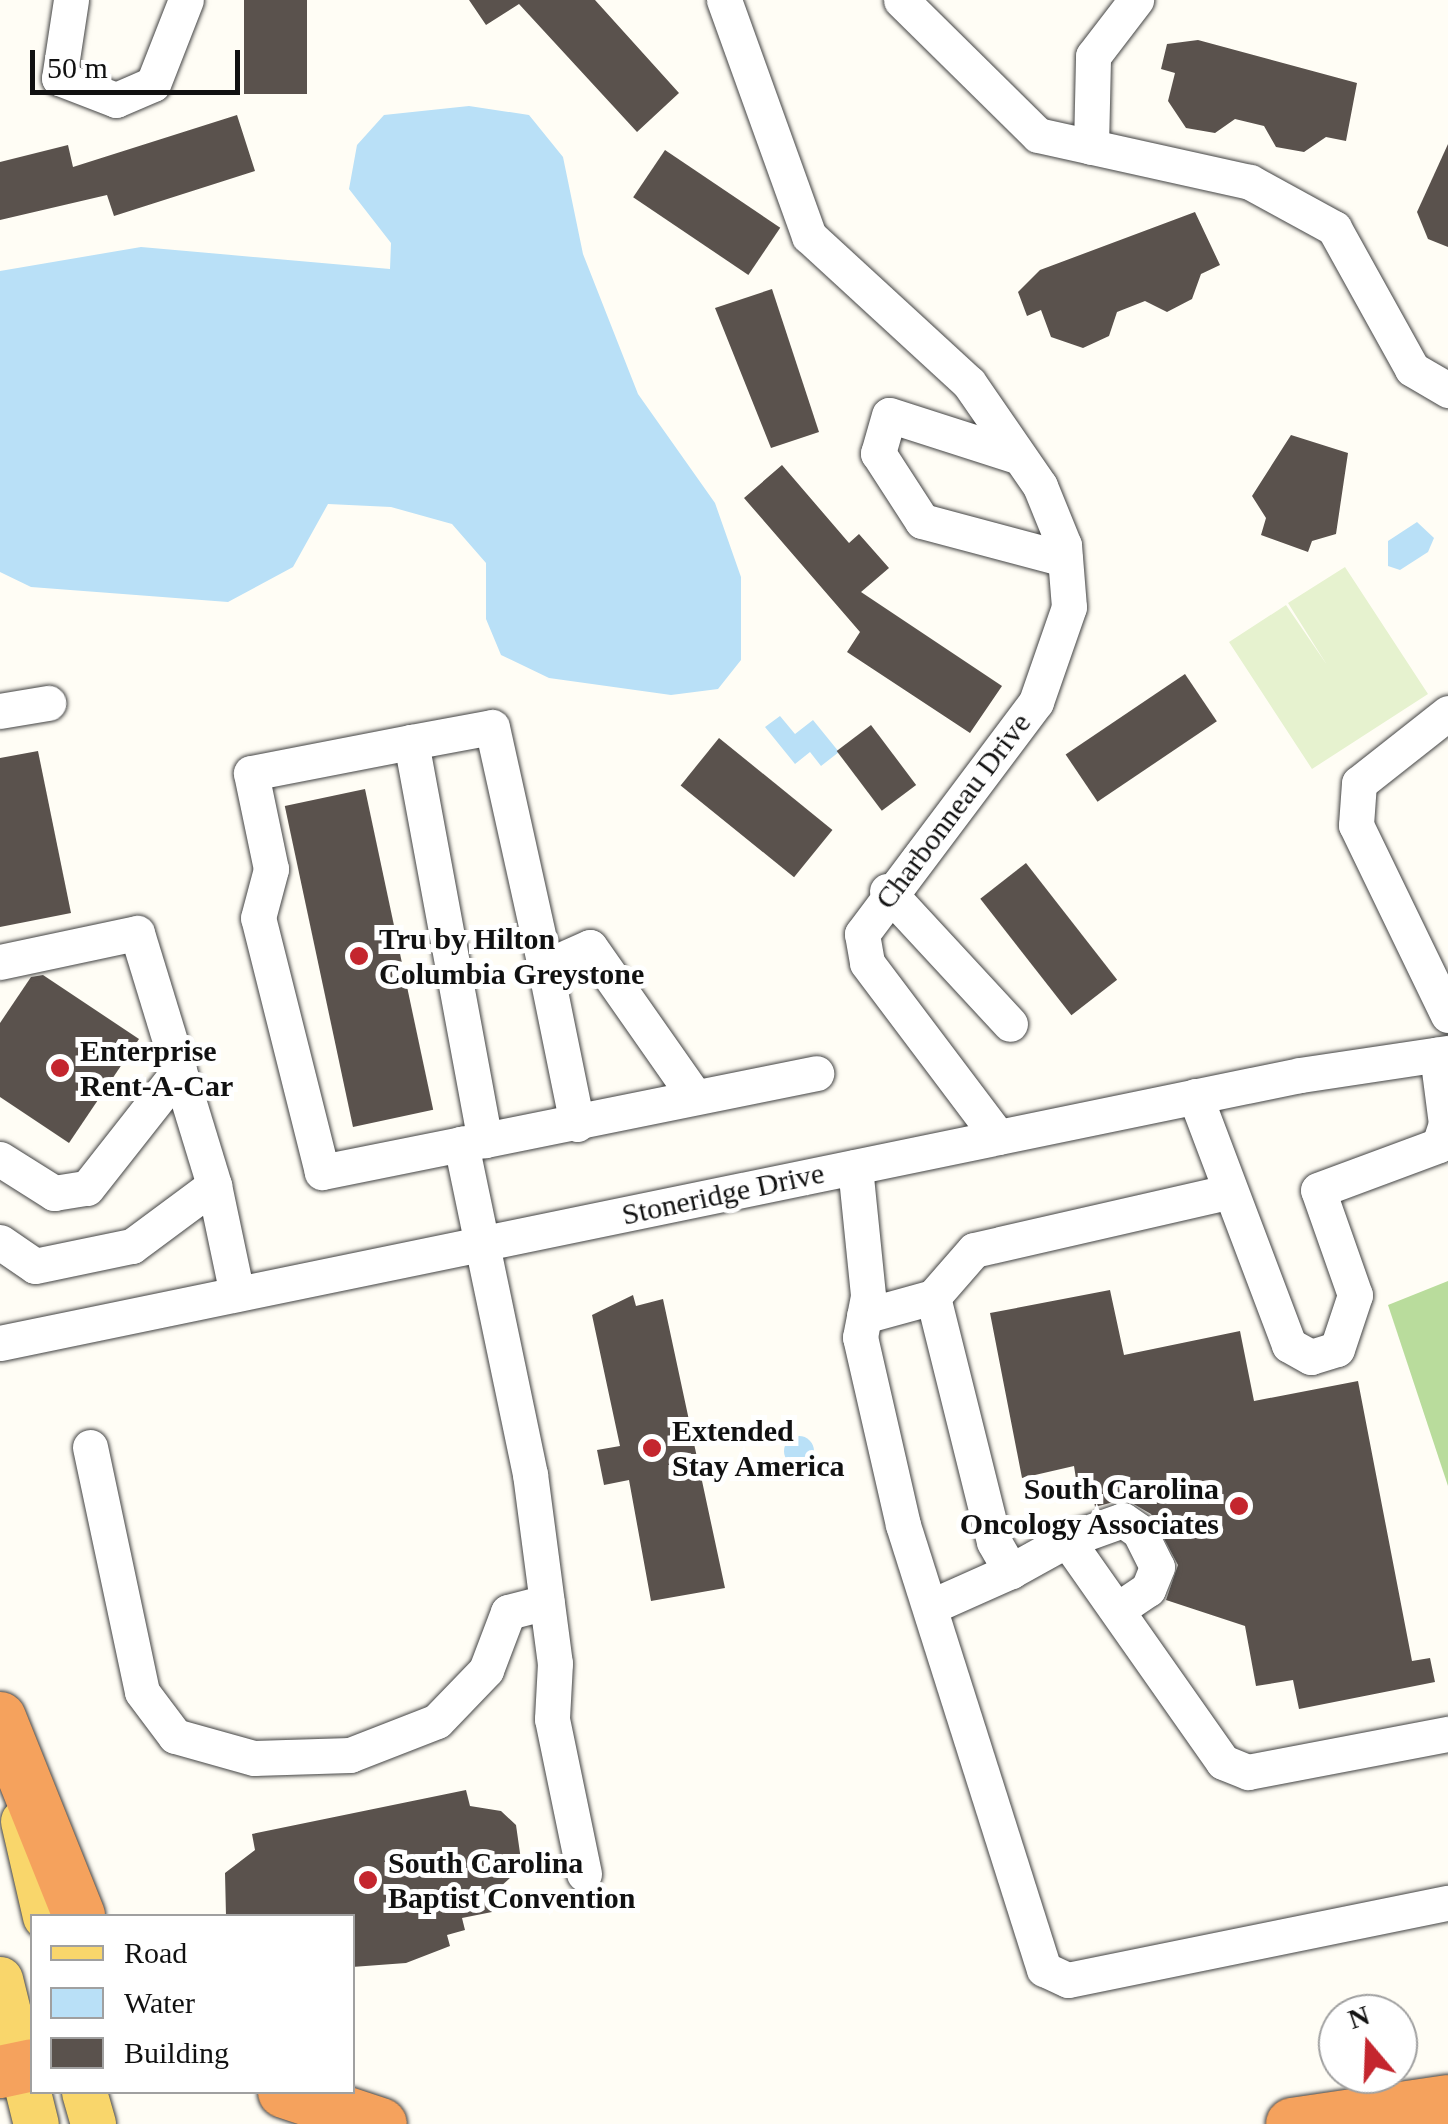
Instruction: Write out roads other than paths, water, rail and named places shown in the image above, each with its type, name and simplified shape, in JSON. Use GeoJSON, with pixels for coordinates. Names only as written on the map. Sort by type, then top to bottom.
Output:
{"type":"FeatureCollection","features":[{"type":"Feature","properties":{"kind":"highway"},"geometry":{"type":"LineString","coordinates":[[0,1718],[78,1914]]}},
{"type":"Feature","properties":{"kind":"highway"},"geometry":{"type":"LineString","coordinates":[[290,2094],[381,2124]]}},
{"type":"Feature","properties":{"kind":"highway"},"geometry":{"type":"LineString","coordinates":[[1292,2124],[1448,2101]]}},
{"type":"Feature","properties":{"kind":"highway"},"geometry":{"type":"LineString","coordinates":[[1439,2124],[1448,2122]]}},
{"type":"Feature","properties":{"kind":"main road"},"geometry":{"type":"LineString","coordinates":[[0,1718],[45,1914]]}},
{"type":"Feature","properties":{"kind":"main road"},"geometry":{"type":"LineString","coordinates":[[0,1979],[18,2068],[36,2124]]}},
{"type":"Feature","properties":{"kind":"main road"},"geometry":{"type":"LineString","coordinates":[[85,2094],[93,2124]]}},
{"type":"Feature","properties":{"kind":"street"},"geometry":{"type":"LineString","coordinates":[[71,0],[59,78],[116,100],[153,84],[186,0]]}},
{"type":"Feature","properties":{"kind":"street","name":"Charbonneau Drive"},"geometry":{"type":"LineString","coordinates":[[724,0],[809,236],[926,335],[1040,486],[1065,560],[1068,607],[1036,702],[887,891],[862,934],[867,962],[998,1137]]}},
{"type":"Feature","properties":{"kind":"street"},"geometry":{"type":"LineString","coordinates":[[902,0],[1038,135],[1250,182],[1334,228],[1412,369],[1448,390]]}},
{"type":"Feature","properties":{"kind":"street"},"geometry":{"type":"LineString","coordinates":[[1092,147],[1093,56],[1136,0]]}},
{"type":"Feature","properties":{"kind":"street"},"geometry":{"type":"LineString","coordinates":[[1017,456],[888,415],[878,453],[922,521],[1065,560]]}},
{"type":"Feature","properties":{"kind":"street"},"geometry":{"type":"LineString","coordinates":[[0,711],[48,702]]}},
{"type":"Feature","properties":{"kind":"street"},"geometry":{"type":"LineString","coordinates":[[1448,713],[1359,784],[1356,825],[1448,1015]]}},
{"type":"Feature","properties":{"kind":"street"},"geometry":{"type":"LineString","coordinates":[[578,1124],[492,727],[252,772],[272,869],[258,918],[322,1172],[578,1124],[816,1073]]}},
{"type":"Feature","properties":{"kind":"street"},"geometry":{"type":"LineString","coordinates":[[411,742],[473,1142],[478,1244],[530,1474],[547,1602],[552,1719],[584,1874]]}},
{"type":"Feature","properties":{"kind":"street"},"geometry":{"type":"LineString","coordinates":[[887,891],[1010,1024]]}},
{"type":"Feature","properties":{"kind":"street"},"geometry":{"type":"LineString","coordinates":[[0,962],[137,933],[214,1186],[238,1294]]}},
{"type":"Feature","properties":{"kind":"street"},"geometry":{"type":"LineString","coordinates":[[545,967],[590,947],[695,1097]]}},
{"type":"Feature","properties":{"kind":"street"},"geometry":{"type":"LineString","coordinates":[[1195,1096],[1228,1192],[1289,1345],[1311,1356],[1337,1349],[1355,1296],[1318,1190],[1439,1146],[1446,1124],[1442,1054]]}},
{"type":"Feature","properties":{"kind":"street","name":"Stoneridge Drive"},"geometry":{"type":"LineString","coordinates":[[0,1343],[1195,1096],[1442,1054]]}},
{"type":"Feature","properties":{"kind":"street"},"geometry":{"type":"LineString","coordinates":[[0,1159],[54,1193],[87,1188],[179,1072]]}},
{"type":"Feature","properties":{"kind":"street"},"geometry":{"type":"LineString","coordinates":[[855,1167],[864,1316],[860,1337],[930,1607],[1044,1970],[1068,1980],[1448,1903]]}},
{"type":"Feature","properties":{"kind":"street"},"geometry":{"type":"LineString","coordinates":[[0,1242],[35,1266],[132,1246],[214,1186]]}},
{"type":"Feature","properties":{"kind":"street"},"geometry":{"type":"LineString","coordinates":[[864,1316],[933,1298],[974,1250],[1228,1192]]}},
{"type":"Feature","properties":{"kind":"street"},"geometry":{"type":"LineString","coordinates":[[933,1298],[994,1542],[1011,1570]]}},
{"type":"Feature","properties":{"kind":"street"},"geometry":{"type":"LineString","coordinates":[[90,1448],[142,1692],[176,1736],[254,1758],[350,1755],[437,1722],[486,1670],[508,1612],[547,1602]]}},
{"type":"Feature","properties":{"kind":"street"},"geometry":{"type":"LineString","coordinates":[[930,1607],[1067,1540],[1123,1520],[1139,1531],[1157,1567],[1148,1589],[1117,1610]]}},
{"type":"Feature","properties":{"kind":"street"},"geometry":{"type":"LineString","coordinates":[[1067,1540],[1223,1762],[1248,1772],[1448,1734]]}},
{"type":"Feature","properties":{"kind":"water"},"geometry":{"type":"Polygon","coordinates":[[[469,106],[529,115],[563,157],[583,254],[638,394],[715,503],[741,577],[741,660],[718,689],[671,695],[549,678],[501,655],[486,619],[486,563],[452,524],[391,507],[328,504],[293,567],[228,602],[31,587],[0,572],[0,271],[141,247],[390,269],[391,243],[349,189],[357,145],[384,115],[469,106]]]}},
{"type":"Feature","properties":{"kind":"water"},"geometry":{"type":"Polygon","coordinates":[[[1417,522],[1434,538],[1428,552],[1400,570],[1388,566],[1388,541],[1417,522]]]}},
{"type":"Feature","properties":{"kind":"water"},"geometry":{"type":"Polygon","coordinates":[[[780,716],[795,734],[813,720],[839,752],[821,766],[810,752],[795,764],[765,727],[780,716]]]}},
{"type":"Feature","properties":{"kind":"water"},"geometry":{"type":"Polygon","coordinates":[[[799,1436],[810,1440],[814,1451],[810,1462],[799,1466],[788,1462],[784,1451],[788,1440],[799,1436]]]}},
{"type":"Feature","properties":{"kind":"place","name":"Tru by Hilton Columbia Greystone"},"geometry":{"type":"Point","coordinates":[359,956]}},
{"type":"Feature","properties":{"kind":"place","name":"Enterprise Rent-A-Car"},"geometry":{"type":"Point","coordinates":[60,1068]}},
{"type":"Feature","properties":{"kind":"place","name":"Extended Stay America"},"geometry":{"type":"Point","coordinates":[652,1448]}},
{"type":"Feature","properties":{"kind":"place","name":"South Carolina Oncology Associates"},"geometry":{"type":"Point","coordinates":[1239,1506]}},
{"type":"Feature","properties":{"kind":"place","name":"South Carolina Baptist Convention"},"geometry":{"type":"Point","coordinates":[368,1880]}}]}
